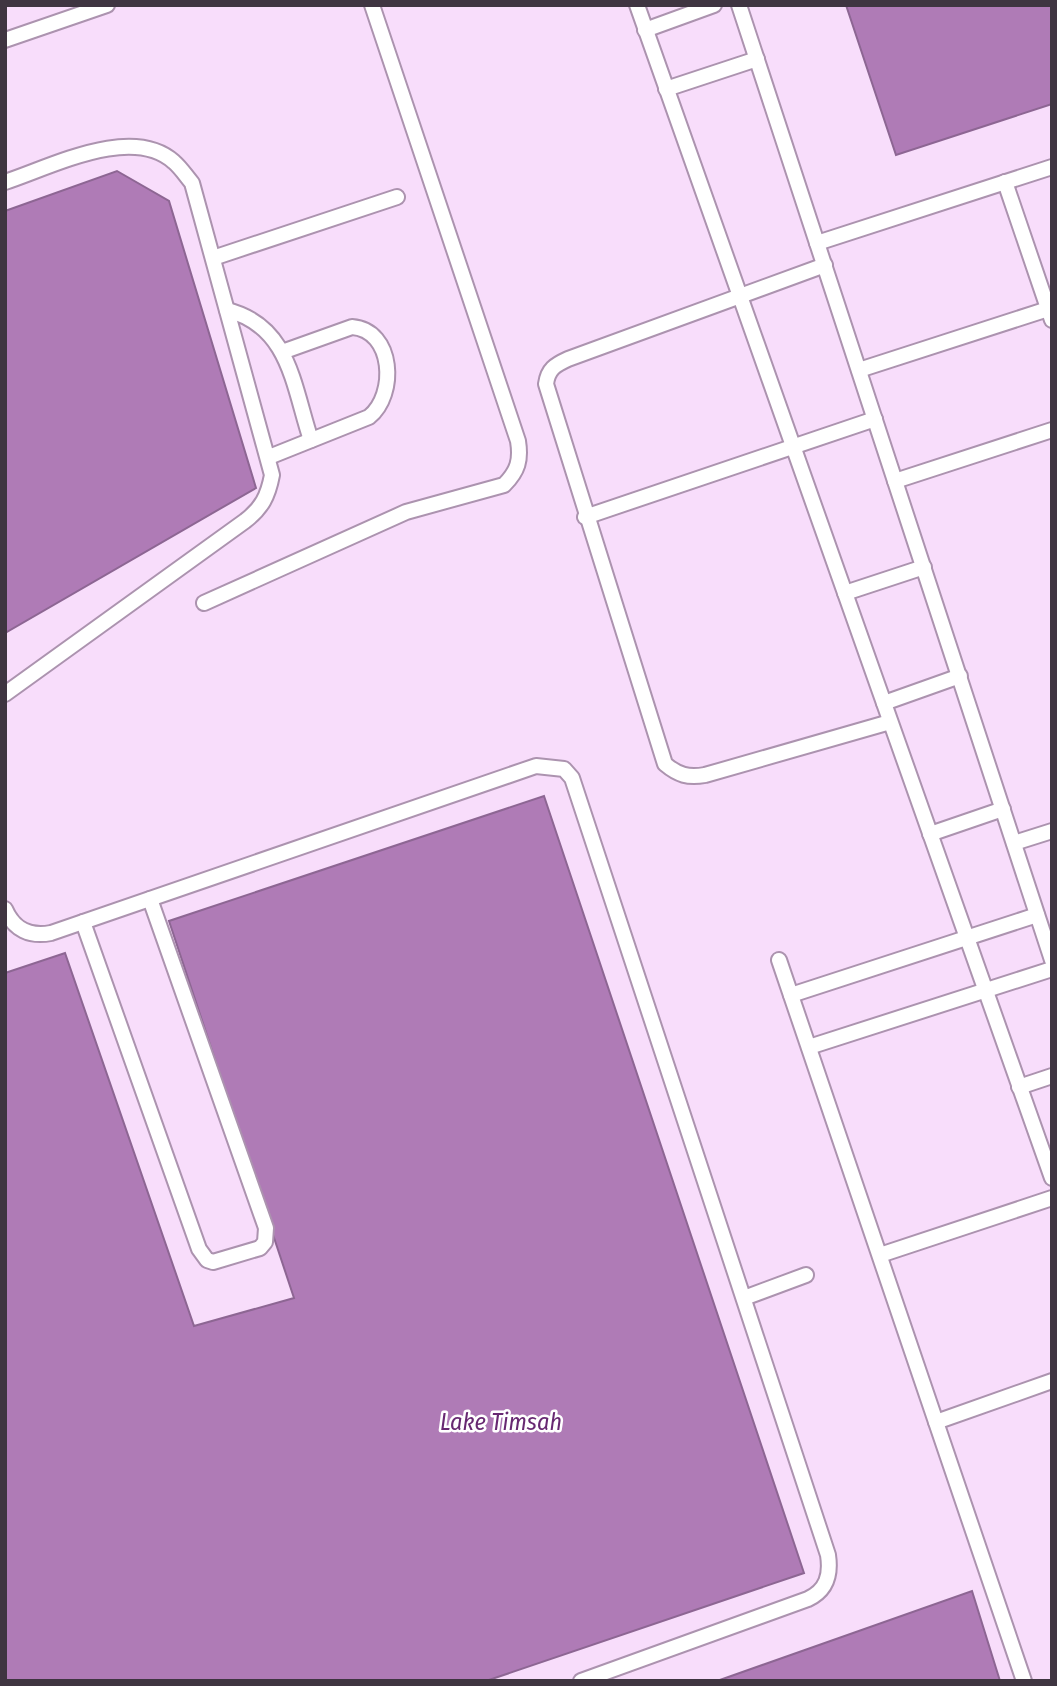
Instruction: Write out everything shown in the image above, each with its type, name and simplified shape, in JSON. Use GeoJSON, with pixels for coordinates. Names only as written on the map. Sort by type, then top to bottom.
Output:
{"type":"FeatureCollection","features":[{"type":"Feature","properties":{"kind":"lane"},"geometry":{"type":"LineString","coordinates":[[5,40],[107,5]]}},
{"type":"Feature","properties":{"kind":"lane"},"geometry":{"type":"LineString","coordinates":[[204,603],[406,512],[504,485],[516,473],[520,457],[514,427],[372,5]]}},
{"type":"Feature","properties":{"kind":"lane"},"geometry":{"type":"LineString","coordinates":[[636,5],[1052,1178]]}},
{"type":"Feature","properties":{"kind":"lane"},"geometry":{"type":"LineString","coordinates":[[645,30],[714,5]]}},
{"type":"Feature","properties":{"kind":"lane"},"geometry":{"type":"LineString","coordinates":[[739,5],[1052,960]]}},
{"type":"Feature","properties":{"kind":"lane"},"geometry":{"type":"LineString","coordinates":[[666,89],[757,58]]}},
{"type":"Feature","properties":{"kind":"lane"},"geometry":{"type":"LineString","coordinates":[[5,182],[120,145],[148,148],[174,161],[192,183],[272,475],[269,493],[260,509],[5,694]]}},
{"type":"Feature","properties":{"kind":"lane"},"geometry":{"type":"LineString","coordinates":[[817,243],[1052,167]]}},
{"type":"Feature","properties":{"kind":"lane"},"geometry":{"type":"LineString","coordinates":[[859,370],[1050,315],[1005,182]]}},
{"type":"Feature","properties":{"kind":"lane"},"geometry":{"type":"LineString","coordinates":[[213,258],[397,197]]}},
{"type":"Feature","properties":{"kind":"lane"},"geometry":{"type":"LineString","coordinates":[[825,265],[568,359],[547,373],[549,398],[658,751],[665,764],[676,774],[690,777],[705,775],[890,722]]}},
{"type":"Feature","properties":{"kind":"lane"},"geometry":{"type":"LineString","coordinates":[[228,310],[261,323],[274,336],[282,352],[311,440]]}},
{"type":"Feature","properties":{"kind":"lane"},"geometry":{"type":"LineString","coordinates":[[269,457],[369,417],[378,410],[388,389],[380,343],[373,333],[364,328],[352,327],[282,352]]}},
{"type":"Feature","properties":{"kind":"lane"},"geometry":{"type":"LineString","coordinates":[[585,517],[875,419]]}},
{"type":"Feature","properties":{"kind":"lane"},"geometry":{"type":"LineString","coordinates":[[895,481],[1052,430]]}},
{"type":"Feature","properties":{"kind":"lane"},"geometry":{"type":"LineString","coordinates":[[845,593],[924,567]]}},
{"type":"Feature","properties":{"kind":"lane"},"geometry":{"type":"LineString","coordinates":[[884,703],[960,676]]}},
{"type":"Feature","properties":{"kind":"lane"},"geometry":{"type":"LineString","coordinates":[[5,909],[12,922],[24,932],[37,936],[536,766],[564,769],[578,792],[828,1555],[827,1582],[819,1594],[808,1600],[581,1681]]}},
{"type":"Feature","properties":{"kind":"lane"},"geometry":{"type":"LineString","coordinates":[[930,834],[1003,808]]}},
{"type":"Feature","properties":{"kind":"lane"},"geometry":{"type":"LineString","coordinates":[[1014,843],[1052,831]]}},
{"type":"Feature","properties":{"kind":"lane"},"geometry":{"type":"LineString","coordinates":[[83,922],[199,1249],[213,1262],[254,1251],[265,1242],[266,1228],[150,899]]}},
{"type":"Feature","properties":{"kind":"lane"},"geometry":{"type":"LineString","coordinates":[[791,995],[1037,915]]}},
{"type":"Feature","properties":{"kind":"lane"},"geometry":{"type":"LineString","coordinates":[[779,960],[1024,1681]]}},
{"type":"Feature","properties":{"kind":"lane"},"geometry":{"type":"LineString","coordinates":[[809,1047],[1052,969]]}},
{"type":"Feature","properties":{"kind":"lane"},"geometry":{"type":"LineString","coordinates":[[1019,1087],[1052,1076]]}},
{"type":"Feature","properties":{"kind":"lane"},"geometry":{"type":"LineString","coordinates":[[880,1255],[1052,1198]]}},
{"type":"Feature","properties":{"kind":"lane"},"geometry":{"type":"LineString","coordinates":[[744,1298],[806,1275]]}},
{"type":"Feature","properties":{"kind":"lane"},"geometry":{"type":"LineString","coordinates":[[936,1422],[1052,1381]]}},
{"type":"Feature","properties":{"kind":"water"},"geometry":{"type":"Polygon","coordinates":[[[846,5],[1052,5],[1052,104],[896,155],[846,5]]]}},
{"type":"Feature","properties":{"kind":"water"},"geometry":{"type":"Polygon","coordinates":[[[117,171],[169,201],[256,488],[5,633],[5,211],[117,171]]]}},
{"type":"Feature","properties":{"kind":"water","name":"Lake Timsah"},"geometry":{"type":"Polygon","coordinates":[[[544,796],[804,1573],[486,1681],[5,1681],[5,973],[65,953],[194,1326],[294,1298],[169,921],[544,796]]]}},
{"type":"Feature","properties":{"kind":"water"},"geometry":{"type":"Polygon","coordinates":[[[972,1591],[1000,1681],[717,1681],[972,1591]]]}}]}
